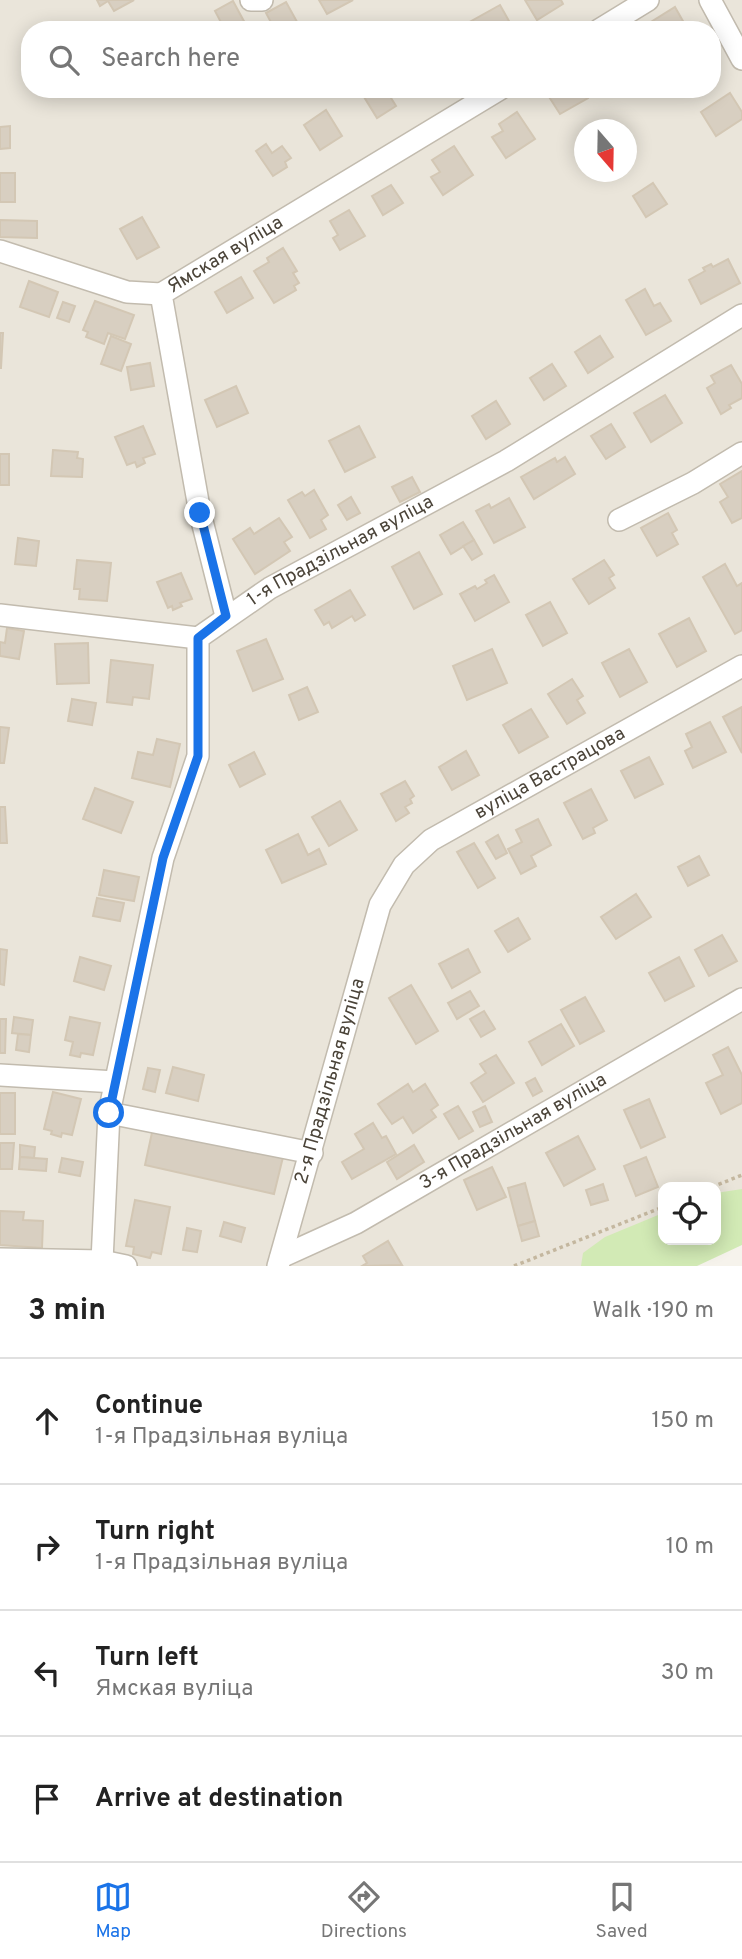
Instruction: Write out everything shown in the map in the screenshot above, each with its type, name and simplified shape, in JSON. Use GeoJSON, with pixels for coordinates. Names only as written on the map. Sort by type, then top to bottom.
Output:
{"type":"FeatureCollection","features":[{"type":"Feature","properties":{"kind":"street"},"geometry":{"type":"LineString","coordinates":[[251,0],[262,0]]}},
{"type":"Feature","properties":{"kind":"street"},"geometry":{"type":"LineString","coordinates":[[614,21],[648,0]]}},
{"type":"Feature","properties":{"kind":"street"},"geometry":{"type":"LineString","coordinates":[[710,0],[742,59]]}},
{"type":"Feature","properties":{"kind":"street","name":"Ямская вуліца"},"geometry":{"type":"LineString","coordinates":[[226,616],[200,513],[161,294],[485,98]]}},
{"type":"Feature","properties":{"kind":"street"},"geometry":{"type":"LineString","coordinates":[[0,251],[127,292],[161,294]]}},
{"type":"Feature","properties":{"kind":"street","name":"1-я Прадзільная вуліца"},"geometry":{"type":"LineString","coordinates":[[198,638],[270,588],[506,461],[742,314]]}},
{"type":"Feature","properties":{"kind":"street"},"geometry":{"type":"LineString","coordinates":[[619,520],[742,453]]}},
{"type":"Feature","properties":{"kind":"street"},"geometry":{"type":"LineString","coordinates":[[0,615],[198,638],[198,756],[163,858],[109,1113],[102,1261]]}},
{"type":"Feature","properties":{"kind":"street","name":"вуліца Вастрацова"},"geometry":{"type":"LineString","coordinates":[[380,905],[404,865],[431,840],[742,666]]}},
{"type":"Feature","properties":{"kind":"street","name":"2-я Прадзільная вуліца"},"geometry":{"type":"LineString","coordinates":[[280,1261],[380,905]]}},
{"type":"Feature","properties":{"kind":"street","name":"3-я Прадзільная вуліца"},"geometry":{"type":"LineString","coordinates":[[280,1261],[356,1223],[742,999]]}},
{"type":"Feature","properties":{"kind":"street"},"geometry":{"type":"LineString","coordinates":[[0,1075],[115,1082]]}},
{"type":"Feature","properties":{"kind":"street"},"geometry":{"type":"LineString","coordinates":[[109,1113],[312,1153]]}},
{"type":"Feature","properties":{"kind":"street"},"geometry":{"type":"LineString","coordinates":[[0,1259],[102,1261],[125,1266]]}},
{"type":"Feature","properties":{"kind":"path"},"geometry":{"type":"LineString","coordinates":[[721,1183],[742,1175]]}},
{"type":"Feature","properties":{"kind":"path"},"geometry":{"type":"LineString","coordinates":[[514,1266],[658,1209]]}},
{"type":"Feature","properties":{"kind":"shaded area"},"geometry":{"type":"Polygon","coordinates":[[[0,0],[742,0],[742,1223],[721,1233],[721,1182],[658,1182],[658,1245],[661,1245],[651,1266],[0,1266],[0,0]]]}},
{"type":"Feature","properties":{"kind":"green space"},"geometry":{"type":"Polygon","coordinates":[[[742,1189],[742,1245],[697,1266],[581,1266],[583,1253],[605,1237],[658,1215],[658,1245],[721,1245],[721,1192],[742,1189]]]}},
{"type":"Feature","properties":{"kind":"building"},"geometry":{"type":"Polygon","coordinates":[[[97,0],[134,0],[114,11],[108,1],[100,6],[97,0]]]}},
{"type":"Feature","properties":{"kind":"building"},"geometry":{"type":"Polygon","coordinates":[[[319,0],[353,0],[327,14],[319,0]]]}},
{"type":"Feature","properties":{"kind":"building"},"geometry":{"type":"Polygon","coordinates":[[[525,0],[561,0],[563,4],[537,20],[525,0]]]}},
{"type":"Feature","properties":{"kind":"building"},"geometry":{"type":"Polygon","coordinates":[[[233,1],[244,21],[220,21],[215,11],[233,1]]]}},
{"type":"Feature","properties":{"kind":"building"},"geometry":{"type":"Polygon","coordinates":[[[286,2],[297,21],[270,21],[266,13],[286,2]]]}},
{"type":"Feature","properties":{"kind":"building"},"geometry":{"type":"Polygon","coordinates":[[[500,5],[509,21],[472,21],[500,5]]]}},
{"type":"Feature","properties":{"kind":"building"},"geometry":{"type":"Polygon","coordinates":[[[675,7],[683,21],[652,21],[675,7]]]}},
{"type":"Feature","properties":{"kind":"building"},"geometry":{"type":"Polygon","coordinates":[[[730,93],[742,112],[742,119],[716,136],[701,112],[730,93]]]}},
{"type":"Feature","properties":{"kind":"building"},"geometry":{"type":"Polygon","coordinates":[[[365,98],[391,98],[396,106],[377,118],[365,98]]]}},
{"type":"Feature","properties":{"kind":"building"},"geometry":{"type":"Polygon","coordinates":[[[550,98],[588,98],[560,114],[550,98]]]}},
{"type":"Feature","properties":{"kind":"building"},"geometry":{"type":"Polygon","coordinates":[[[326,110],[342,136],[320,150],[304,125],[326,110]]]}},
{"type":"Feature","properties":{"kind":"building"},"geometry":{"type":"Polygon","coordinates":[[[517,112],[535,139],[506,158],[492,137],[503,131],[499,124],[517,112]]]}},
{"type":"Feature","properties":{"kind":"building"},"geometry":{"type":"Polygon","coordinates":[[[10,126],[10,148],[0,149],[0,127],[10,126]]]}},
{"type":"Feature","properties":{"kind":"building"},"geometry":{"type":"Polygon","coordinates":[[[266,144],[272,153],[282,146],[291,158],[285,162],[287,167],[273,176],[256,151],[266,144]]]}},
{"type":"Feature","properties":{"kind":"building"},"geometry":{"type":"Polygon","coordinates":[[[454,146],[473,175],[443,195],[431,177],[440,172],[432,160],[454,146]]]}},
{"type":"Feature","properties":{"kind":"building"},"geometry":{"type":"Polygon","coordinates":[[[0,173],[15,173],[15,202],[0,202],[0,173]]]}},
{"type":"Feature","properties":{"kind":"building"},"geometry":{"type":"Polygon","coordinates":[[[653,183],[667,204],[646,217],[633,196],[653,183]]]}},
{"type":"Feature","properties":{"kind":"building"},"geometry":{"type":"Polygon","coordinates":[[[391,185],[403,203],[383,215],[372,196],[391,185]]]}},
{"type":"Feature","properties":{"kind":"building"},"geometry":{"type":"Polygon","coordinates":[[[349,210],[365,236],[340,250],[333,238],[338,235],[330,221],[349,210]]]}},
{"type":"Feature","properties":{"kind":"building"},"geometry":{"type":"Polygon","coordinates":[[[142,217],[159,247],[137,259],[120,229],[142,217]]]}},
{"type":"Feature","properties":{"kind":"building"},"geometry":{"type":"Polygon","coordinates":[[[0,220],[37,221],[37,238],[0,237],[0,220]]]}},
{"type":"Feature","properties":{"kind":"building"},"geometry":{"type":"Polygon","coordinates":[[[283,248],[297,271],[293,273],[299,283],[294,286],[296,290],[274,303],[254,271],[269,262],[267,258],[283,248]]]}},
{"type":"Feature","properties":{"kind":"building"},"geometry":{"type":"Polygon","coordinates":[[[728,259],[740,283],[701,304],[689,280],[705,271],[703,268],[711,264],[713,267],[728,259]]]}},
{"type":"Feature","properties":{"kind":"building"},"geometry":{"type":"Polygon","coordinates":[[[241,277],[253,298],[227,313],[215,292],[241,277]]]}},
{"type":"Feature","properties":{"kind":"building"},"geometry":{"type":"Polygon","coordinates":[[[29,281],[58,292],[49,317],[20,307],[29,281]]]}},
{"type":"Feature","properties":{"kind":"building"},"geometry":{"type":"Polygon","coordinates":[[[645,289],[654,306],[660,303],[671,321],[646,335],[626,300],[645,289]]]}},
{"type":"Feature","properties":{"kind":"building"},"geometry":{"type":"Polygon","coordinates":[[[95,301],[134,315],[125,339],[108,333],[104,344],[86,337],[88,332],[83,330],[95,301]]]}},
{"type":"Feature","properties":{"kind":"building"},"geometry":{"type":"Polygon","coordinates":[[[63,302],[75,306],[69,322],[57,318],[63,302]]]}},
{"type":"Feature","properties":{"kind":"building"},"geometry":{"type":"Polygon","coordinates":[[[0,333],[3,333],[1,368],[0,368],[0,333]]]}},
{"type":"Feature","properties":{"kind":"building"},"geometry":{"type":"Polygon","coordinates":[[[111,336],[131,344],[121,371],[101,364],[111,336]]]}},
{"type":"Feature","properties":{"kind":"building"},"geometry":{"type":"Polygon","coordinates":[[[600,336],[613,357],[588,373],[575,352],[600,336]]]}},
{"type":"Feature","properties":{"kind":"building"},"geometry":{"type":"Polygon","coordinates":[[[150,363],[154,386],[131,390],[127,367],[150,363]]]}},
{"type":"Feature","properties":{"kind":"building"},"geometry":{"type":"Polygon","coordinates":[[[552,364],[566,386],[544,400],[530,378],[552,364]]]}},
{"type":"Feature","properties":{"kind":"building"},"geometry":{"type":"Polygon","coordinates":[[[731,365],[742,384],[742,398],[729,405],[731,408],[721,414],[707,388],[715,383],[711,376],[731,365]]]}},
{"type":"Feature","properties":{"kind":"building"},"geometry":{"type":"Polygon","coordinates":[[[236,386],[248,413],[217,427],[205,400],[236,386]]]}},
{"type":"Feature","properties":{"kind":"building"},"geometry":{"type":"Polygon","coordinates":[[[665,395],[682,423],[651,442],[634,413],[665,395]]]}},
{"type":"Feature","properties":{"kind":"building"},"geometry":{"type":"Polygon","coordinates":[[[496,401],[510,424],[486,439],[472,416],[496,401]]]}},
{"type":"Feature","properties":{"kind":"building"},"geometry":{"type":"Polygon","coordinates":[[[611,424],[625,447],[606,459],[591,436],[611,424]]]}},
{"type":"Feature","properties":{"kind":"building"},"geometry":{"type":"Polygon","coordinates":[[[143,426],[155,454],[143,458],[145,463],[137,467],[135,462],[127,465],[115,437],[143,426]]]}},
{"type":"Feature","properties":{"kind":"building"},"geometry":{"type":"Polygon","coordinates":[[[359,426],[375,457],[345,472],[329,441],[359,426]]]}},
{"type":"Feature","properties":{"kind":"building"},"geometry":{"type":"Polygon","coordinates":[[[53,450],[78,452],[77,458],[83,459],[82,477],[51,476],[53,450]]]}},
{"type":"Feature","properties":{"kind":"building"},"geometry":{"type":"Polygon","coordinates":[[[0,454],[9,454],[9,485],[0,485],[0,454]]]}},
{"type":"Feature","properties":{"kind":"building"},"geometry":{"type":"Polygon","coordinates":[[[565,457],[575,474],[534,499],[521,477],[555,458],[557,462],[565,457]]]}},
{"type":"Feature","properties":{"kind":"building"},"geometry":{"type":"Polygon","coordinates":[[[742,471],[742,518],[732,523],[720,502],[728,497],[720,484],[742,471]]]}},
{"type":"Feature","properties":{"kind":"building"},"geometry":{"type":"Polygon","coordinates":[[[412,477],[420,492],[400,502],[392,487],[412,477]]]}},
{"type":"Feature","properties":{"kind":"building"},"geometry":{"type":"Polygon","coordinates":[[[314,490],[328,515],[321,520],[326,529],[310,538],[288,500],[302,492],[305,496],[314,490]]]}},
{"type":"Feature","properties":{"kind":"building"},"geometry":{"type":"Polygon","coordinates":[[[351,497],[360,513],[347,520],[338,505],[351,497]]]}},
{"type":"Feature","properties":{"kind":"building"},"geometry":{"type":"Polygon","coordinates":[[[509,498],[525,527],[494,543],[476,511],[489,504],[491,508],[509,498]]]}},
{"type":"Feature","properties":{"kind":"building"},"geometry":{"type":"Polygon","coordinates":[[[668,513],[677,530],[672,533],[678,544],[657,556],[641,528],[668,513]]]}},
{"type":"Feature","properties":{"kind":"building"},"geometry":{"type":"Polygon","coordinates":[[[279,518],[292,537],[284,542],[290,551],[255,574],[233,539],[250,528],[254,534],[279,518]]]}},
{"type":"Feature","properties":{"kind":"building"},"geometry":{"type":"Polygon","coordinates":[[[463,522],[474,540],[451,554],[440,535],[463,522]]]}},
{"type":"Feature","properties":{"kind":"building"},"geometry":{"type":"Polygon","coordinates":[[[18,538],[39,541],[36,566],[15,564],[18,538]]]}},
{"type":"Feature","properties":{"kind":"building"},"geometry":{"type":"Polygon","coordinates":[[[474,540],[482,554],[472,560],[463,546],[474,540]]]}},
{"type":"Feature","properties":{"kind":"building"},"geometry":{"type":"Polygon","coordinates":[[[419,552],[442,594],[414,609],[392,567],[419,552]]]}},
{"type":"Feature","properties":{"kind":"building"},"geometry":{"type":"Polygon","coordinates":[[[77,560],[111,563],[107,601],[79,599],[80,589],[74,589],[77,560]]]}},
{"type":"Feature","properties":{"kind":"building"},"geometry":{"type":"Polygon","coordinates":[[[604,560],[614,575],[609,578],[615,588],[589,604],[573,579],[604,560]]]}},
{"type":"Feature","properties":{"kind":"building"},"geometry":{"type":"Polygon","coordinates":[[[725,564],[737,586],[742,583],[742,630],[735,634],[703,577],[725,564]]]}},
{"type":"Feature","properties":{"kind":"building"},"geometry":{"type":"Polygon","coordinates":[[[181,573],[192,599],[180,603],[182,606],[173,610],[172,606],[168,608],[157,582],[181,573]]]}},
{"type":"Feature","properties":{"kind":"building"},"geometry":{"type":"Polygon","coordinates":[[[494,575],[509,602],[475,621],[460,594],[475,586],[477,589],[494,575]]]}},
{"type":"Feature","properties":{"kind":"building"},"geometry":{"type":"Polygon","coordinates":[[[350,590],[365,615],[355,621],[352,616],[332,628],[329,622],[324,625],[315,610],[350,590]]]}},
{"type":"Feature","properties":{"kind":"building"},"geometry":{"type":"Polygon","coordinates":[[[550,602],[567,633],[543,646],[526,615],[550,602]]]}},
{"type":"Feature","properties":{"kind":"building"},"geometry":{"type":"Polygon","coordinates":[[[689,618],[706,651],[677,667],[659,634],[689,618]]]}},
{"type":"Feature","properties":{"kind":"building"},"geometry":{"type":"Polygon","coordinates":[[[7,628],[24,631],[19,659],[0,656],[0,642],[5,643],[7,628]]]}},
{"type":"Feature","properties":{"kind":"building"},"geometry":{"type":"Polygon","coordinates":[[[266,639],[283,679],[253,691],[237,651],[266,639]]]}},
{"type":"Feature","properties":{"kind":"building"},"geometry":{"type":"Polygon","coordinates":[[[88,643],[89,683],[57,684],[55,644],[88,643]]]}},
{"type":"Feature","properties":{"kind":"building"},"geometry":{"type":"Polygon","coordinates":[[[492,649],[507,683],[467,700],[453,666],[492,649]]]}},
{"type":"Feature","properties":{"kind":"building"},"geometry":{"type":"Polygon","coordinates":[[[629,649],[647,682],[620,697],[602,663],[629,649]]]}},
{"type":"Feature","properties":{"kind":"building"},"geometry":{"type":"Polygon","coordinates":[[[111,660],[153,665],[149,699],[133,697],[132,705],[107,702],[111,660]]]}},
{"type":"Feature","properties":{"kind":"building"},"geometry":{"type":"Polygon","coordinates":[[[572,679],[583,696],[577,700],[585,713],[567,724],[548,694],[572,679]]]}},
{"type":"Feature","properties":{"kind":"building"},"geometry":{"type":"Polygon","coordinates":[[[307,687],[318,712],[299,720],[289,695],[307,687]]]}},
{"type":"Feature","properties":{"kind":"building"},"geometry":{"type":"Polygon","coordinates":[[[72,699],[96,703],[92,725],[68,721],[72,699]]]}},
{"type":"Feature","properties":{"kind":"building"},"geometry":{"type":"Polygon","coordinates":[[[742,707],[742,753],[723,717],[742,707]]]}},
{"type":"Feature","properties":{"kind":"building"},"geometry":{"type":"Polygon","coordinates":[[[531,709],[548,737],[519,753],[503,725],[531,709]]]}},
{"type":"Feature","properties":{"kind":"building"},"geometry":{"type":"Polygon","coordinates":[[[710,722],[726,752],[693,768],[685,751],[692,747],[686,734],[710,722]]]}},
{"type":"Feature","properties":{"kind":"building"},"geometry":{"type":"Polygon","coordinates":[[[0,727],[9,728],[4,763],[0,763],[0,727]]]}},
{"type":"Feature","properties":{"kind":"building"},"geometry":{"type":"Polygon","coordinates":[[[157,739],[180,744],[170,787],[132,778],[138,752],[153,755],[157,739]]]}},
{"type":"Feature","properties":{"kind":"building"},"geometry":{"type":"Polygon","coordinates":[[[466,751],[479,775],[452,790],[439,767],[466,751]]]}},
{"type":"Feature","properties":{"kind":"building"},"geometry":{"type":"Polygon","coordinates":[[[254,752],[265,774],[240,787],[229,765],[254,752]]]}},
{"type":"Feature","properties":{"kind":"building"},"geometry":{"type":"Polygon","coordinates":[[[649,757],[663,784],[635,798],[621,771],[649,757]]]}},
{"type":"Feature","properties":{"kind":"building"},"geometry":{"type":"Polygon","coordinates":[[[405,781],[414,796],[410,799],[412,803],[405,807],[409,813],[396,821],[381,794],[405,781]]]}},
{"type":"Feature","properties":{"kind":"building"},"geometry":{"type":"Polygon","coordinates":[[[95,788],[133,802],[121,833],[83,819],[95,788]]]}},
{"type":"Feature","properties":{"kind":"building"},"geometry":{"type":"Polygon","coordinates":[[[591,789],[607,820],[593,828],[595,833],[583,839],[564,803],[591,789]]]}},
{"type":"Feature","properties":{"kind":"building"},"geometry":{"type":"Polygon","coordinates":[[[340,801],[357,830],[329,846],[312,817],[340,801]]]}},
{"type":"Feature","properties":{"kind":"building"},"geometry":{"type":"Polygon","coordinates":[[[0,807],[5,807],[7,843],[0,843],[0,807]]]}},
{"type":"Feature","properties":{"kind":"building"},"geometry":{"type":"Polygon","coordinates":[[[538,819],[551,845],[531,856],[536,866],[521,874],[508,849],[522,842],[516,830],[538,819]]]}},
{"type":"Feature","properties":{"kind":"building"},"geometry":{"type":"Polygon","coordinates":[[[298,834],[308,855],[319,849],[326,864],[282,883],[266,850],[298,834]]]}},
{"type":"Feature","properties":{"kind":"building"},"geometry":{"type":"Polygon","coordinates":[[[498,835],[507,853],[496,859],[486,842],[498,835]]]}},
{"type":"Feature","properties":{"kind":"building"},"geometry":{"type":"Polygon","coordinates":[[[474,843],[495,878],[478,888],[457,852],[474,843]]]}},
{"type":"Feature","properties":{"kind":"building"},"geometry":{"type":"Polygon","coordinates":[[[699,856],[709,875],[688,886],[678,867],[699,856]]]}},
{"type":"Feature","properties":{"kind":"building"},"geometry":{"type":"Polygon","coordinates":[[[104,870],[139,877],[134,901],[99,895],[104,870]]]}},
{"type":"Feature","properties":{"kind":"building"},"geometry":{"type":"Polygon","coordinates":[[[636,894],[651,917],[616,939],[601,917],[636,894]]]}},
{"type":"Feature","properties":{"kind":"building"},"geometry":{"type":"Polygon","coordinates":[[[97,898],[124,903],[120,921],[93,916],[97,898]]]}},
{"type":"Feature","properties":{"kind":"building"},"geometry":{"type":"Polygon","coordinates":[[[518,918],[530,939],[508,952],[495,931],[518,918]]]}},
{"type":"Feature","properties":{"kind":"building"},"geometry":{"type":"Polygon","coordinates":[[[722,935],[737,961],[709,976],[695,950],[722,935]]]}},
{"type":"Feature","properties":{"kind":"building"},"geometry":{"type":"Polygon","coordinates":[[[0,949],[7,950],[4,985],[0,984],[0,949]]]}},
{"type":"Feature","properties":{"kind":"building"},"geometry":{"type":"Polygon","coordinates":[[[468,949],[480,972],[452,988],[439,964],[468,949]]]}},
{"type":"Feature","properties":{"kind":"building"},"geometry":{"type":"Polygon","coordinates":[[[80,957],[111,966],[104,990],[74,981],[80,957]]]}},
{"type":"Feature","properties":{"kind":"building"},"geometry":{"type":"Polygon","coordinates":[[[679,957],[694,986],[665,1001],[649,973],[679,957]]]}},
{"type":"Feature","properties":{"kind":"building"},"geometry":{"type":"Polygon","coordinates":[[[411,985],[438,1031],[416,1044],[389,998],[411,985]]]}},
{"type":"Feature","properties":{"kind":"building"},"geometry":{"type":"Polygon","coordinates":[[[470,991],[479,1006],[457,1019],[448,1003],[470,991]]]}},
{"type":"Feature","properties":{"kind":"building"},"geometry":{"type":"Polygon","coordinates":[[[585,997],[604,1031],[580,1044],[561,1010],[585,997]]]}},
{"type":"Feature","properties":{"kind":"building"},"geometry":{"type":"Polygon","coordinates":[[[484,1011],[495,1029],[481,1037],[470,1019],[484,1011]]]}},
{"type":"Feature","properties":{"kind":"building"},"geometry":{"type":"Polygon","coordinates":[[[14,1017],[33,1020],[31,1035],[12,1033],[14,1017]]]}},
{"type":"Feature","properties":{"kind":"building"},"geometry":{"type":"Polygon","coordinates":[[[70,1017],[100,1023],[93,1055],[70,1055],[73,1042],[65,1040],[70,1017]]]}},
{"type":"Feature","properties":{"kind":"building"},"geometry":{"type":"Polygon","coordinates":[[[0,1019],[6,1019],[5,1053],[0,1053],[0,1019]]]}},
{"type":"Feature","properties":{"kind":"building"},"geometry":{"type":"Polygon","coordinates":[[[561,1024],[574,1046],[542,1065],[529,1042],[561,1024]]]}},
{"type":"Feature","properties":{"kind":"building"},"geometry":{"type":"Polygon","coordinates":[[[18,1034],[31,1035],[29,1052],[16,1050],[18,1034]]]}},
{"type":"Feature","properties":{"kind":"building"},"geometry":{"type":"Polygon","coordinates":[[[728,1047],[742,1075],[742,1103],[721,1114],[706,1083],[723,1075],[713,1055],[728,1047]]]}},
{"type":"Feature","properties":{"kind":"building"},"geometry":{"type":"Polygon","coordinates":[[[496,1055],[514,1083],[483,1102],[471,1083],[486,1073],[480,1064],[496,1055]]]}},
{"type":"Feature","properties":{"kind":"building"},"geometry":{"type":"Polygon","coordinates":[[[173,1067],[204,1075],[198,1101],[166,1093],[173,1067]]]}},
{"type":"Feature","properties":{"kind":"building"},"geometry":{"type":"Polygon","coordinates":[[[148,1068],[160,1070],[155,1092],[143,1089],[148,1068]]]}},
{"type":"Feature","properties":{"kind":"building"},"geometry":{"type":"Polygon","coordinates":[[[535,1078],[542,1091],[533,1096],[526,1083],[535,1078]]]}},
{"type":"Feature","properties":{"kind":"building"},"geometry":{"type":"Polygon","coordinates":[[[408,1084],[413,1092],[425,1084],[438,1105],[431,1110],[436,1117],[413,1133],[403,1117],[392,1124],[378,1104],[408,1084]]]}},
{"type":"Feature","properties":{"kind":"building"},"geometry":{"type":"Polygon","coordinates":[[[53,1092],[81,1099],[72,1135],[62,1133],[61,1137],[44,1129],[53,1092]]]}},
{"type":"Feature","properties":{"kind":"building"},"geometry":{"type":"Polygon","coordinates":[[[0,1093],[15,1093],[15,1134],[0,1134],[0,1093]]]}},
{"type":"Feature","properties":{"kind":"building"},"geometry":{"type":"Polygon","coordinates":[[[649,1099],[665,1137],[641,1148],[624,1110],[649,1099]]]}},
{"type":"Feature","properties":{"kind":"building"},"geometry":{"type":"Polygon","coordinates":[[[458,1106],[473,1131],[459,1139],[444,1114],[458,1106]]]}},
{"type":"Feature","properties":{"kind":"building"},"geometry":{"type":"Polygon","coordinates":[[[485,1106],[492,1122],[480,1127],[473,1112],[485,1106]]]}},
{"type":"Feature","properties":{"kind":"building"},"geometry":{"type":"Polygon","coordinates":[[[373,1123],[382,1138],[386,1136],[396,1154],[352,1179],[342,1162],[364,1149],[355,1134],[373,1123]]]}},
{"type":"Feature","properties":{"kind":"building"},"geometry":{"type":"Polygon","coordinates":[[[153,1128],[283,1157],[274,1194],[145,1165],[153,1128]]]}},
{"type":"Feature","properties":{"kind":"building"},"geometry":{"type":"Polygon","coordinates":[[[578,1136],[595,1169],[564,1186],[546,1153],[578,1136]]]}},
{"type":"Feature","properties":{"kind":"building"},"geometry":{"type":"Polygon","coordinates":[[[0,1143],[14,1143],[12,1169],[0,1169],[0,1143]]]}},
{"type":"Feature","properties":{"kind":"building"},"geometry":{"type":"Polygon","coordinates":[[[20,1145],[35,1147],[34,1158],[20,1157],[20,1145]]]}},
{"type":"Feature","properties":{"kind":"building"},"geometry":{"type":"Polygon","coordinates":[[[414,1145],[424,1162],[397,1179],[387,1162],[414,1145]]]}},
{"type":"Feature","properties":{"kind":"building"},"geometry":{"type":"Polygon","coordinates":[[[20,1157],[47,1159],[46,1171],[19,1169],[20,1157]]]}},
{"type":"Feature","properties":{"kind":"building"},"geometry":{"type":"Polygon","coordinates":[[[646,1157],[658,1187],[636,1196],[624,1166],[646,1157]]]}},
{"type":"Feature","properties":{"kind":"building"},"geometry":{"type":"Polygon","coordinates":[[[62,1158],[83,1162],[80,1176],[59,1172],[62,1158]]]}},
{"type":"Feature","properties":{"kind":"building"},"geometry":{"type":"Polygon","coordinates":[[[492,1167],[506,1197],[477,1210],[464,1180],[492,1167]]]}},
{"type":"Feature","properties":{"kind":"building"},"geometry":{"type":"Polygon","coordinates":[[[525,1183],[535,1221],[518,1226],[508,1188],[525,1183]]]}},
{"type":"Feature","properties":{"kind":"building"},"geometry":{"type":"Polygon","coordinates":[[[603,1184],[608,1200],[591,1205],[586,1190],[603,1184]]]}},
{"type":"Feature","properties":{"kind":"building"},"geometry":{"type":"Polygon","coordinates":[[[135,1200],[170,1207],[161,1254],[152,1252],[150,1258],[133,1254],[134,1247],[126,1246],[135,1200]]]}},
{"type":"Feature","properties":{"kind":"building"},"geometry":{"type":"Polygon","coordinates":[[[0,1211],[24,1212],[23,1220],[43,1221],[42,1248],[0,1245],[0,1211]]]}},
{"type":"Feature","properties":{"kind":"building"},"geometry":{"type":"Polygon","coordinates":[[[535,1221],[539,1236],[522,1241],[518,1226],[535,1221]]]}},
{"type":"Feature","properties":{"kind":"building"},"geometry":{"type":"Polygon","coordinates":[[[224,1222],[245,1228],[241,1242],[220,1236],[224,1222]]]}},
{"type":"Feature","properties":{"kind":"building"},"geometry":{"type":"Polygon","coordinates":[[[187,1228],[201,1231],[197,1252],[183,1250],[187,1228]]]}},
{"type":"Feature","properties":{"kind":"building"},"geometry":{"type":"Polygon","coordinates":[[[388,1241],[402,1265],[362,1266],[367,1263],[363,1256],[388,1241]]]}},
{"type":"Feature","properties":{"kind":"route"},"geometry":{"type":"LineString","coordinates":[[109,1113],[163,858],[198,756],[198,638],[226,616],[200,513]]}}]}
